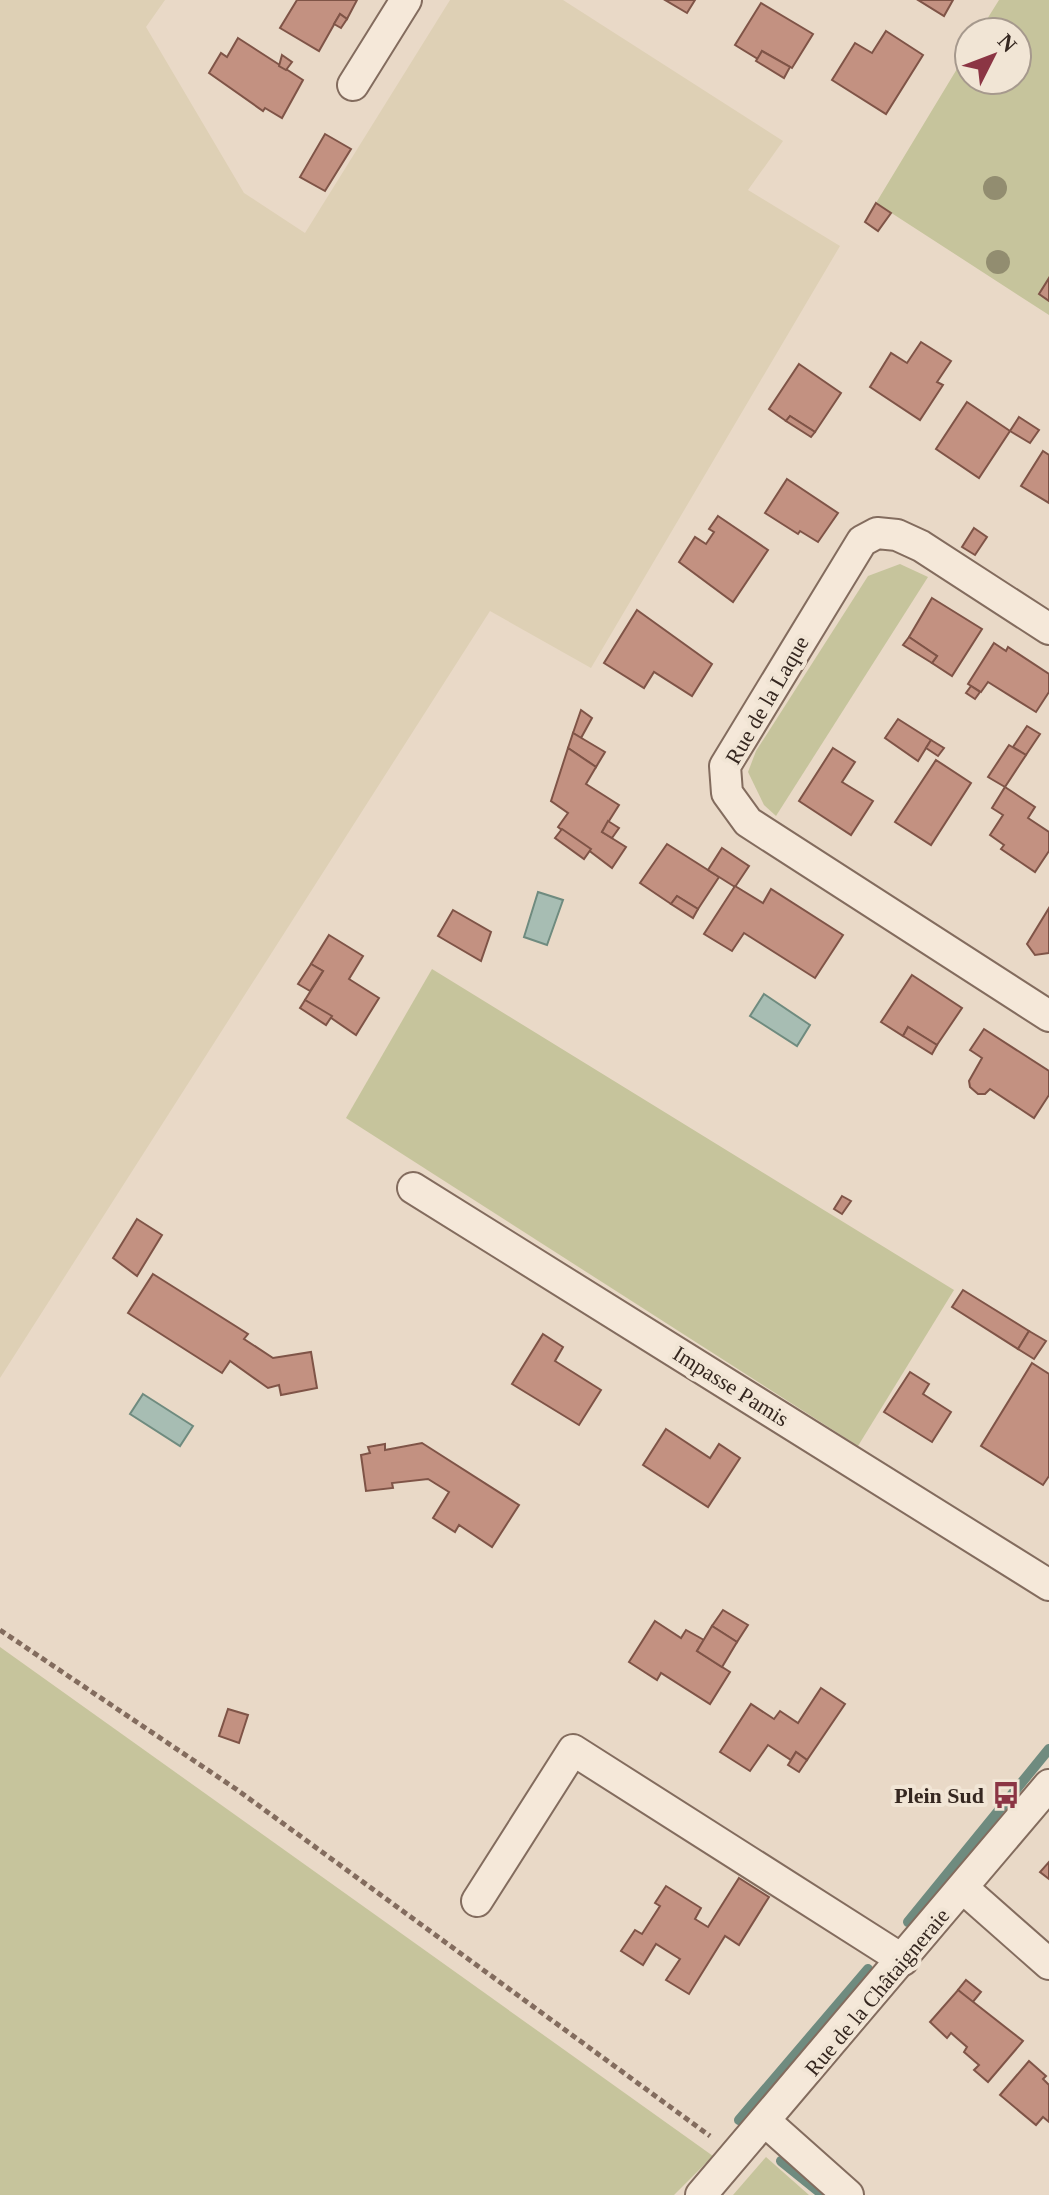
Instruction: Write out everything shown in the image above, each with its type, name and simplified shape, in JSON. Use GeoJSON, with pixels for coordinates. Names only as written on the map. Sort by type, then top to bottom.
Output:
{"type":"FeatureCollection","features":[{"type":"Feature","properties":{"kind":"street"},"geometry":{"type":"LineString","coordinates":[[353,85],[406,0]]}},
{"type":"Feature","properties":{"kind":"street","name":"Rue de la Laque"},"geometry":{"type":"LineString","coordinates":[[1049,629],[921,546],[897,535],[877,533],[862,541],[725,766],[727,793],[748,822],[1049,1016]]}},
{"type":"Feature","properties":{"kind":"street","name":"Impasse Pamis"},"geometry":{"type":"LineString","coordinates":[[413,1188],[1049,1585]]}},
{"type":"Feature","properties":{"kind":"street"},"geometry":{"type":"LineString","coordinates":[[477,1901],[573,1750],[903,1960]]}},
{"type":"Feature","properties":{"kind":"street","name":"Rue de la Châtaigneraie"},"geometry":{"type":"LineString","coordinates":[[701,2195],[964,1889],[1049,1785]]}},
{"type":"Feature","properties":{"kind":"street"},"geometry":{"type":"LineString","coordinates":[[964,1889],[1049,1964]]}},
{"type":"Feature","properties":{"kind":"street"},"geometry":{"type":"LineString","coordinates":[[766,2122],[848,2195]]}},
{"type":"Feature","properties":{"kind":"path"},"geometry":{"type":"LineString","coordinates":[[0,1630],[236,1789],[737,2155]]}},
{"type":"Feature","properties":{"kind":"shaded area"},"geometry":{"type":"Polygon","coordinates":[[[0,0],[165,0],[146,27],[244,193],[305,233],[450,0],[563,0],[783,141],[748,190],[840,246],[591,668],[490,611],[0,1378],[0,0]]]}},
{"type":"Feature","properties":{"kind":"shaded area"},"geometry":{"type":"Polygon","coordinates":[[[999,0],[1049,0],[1049,315],[876,203],[953,75],[953,96],[1033,96],[1033,16],[989,16],[999,0]]]}},
{"type":"Feature","properties":{"kind":"shaded area"},"geometry":{"type":"Polygon","coordinates":[[[900,564],[928,577],[776,816],[764,805],[748,772],[756,751],[868,576],[900,564]]]}},
{"type":"Feature","properties":{"kind":"shaded area"},"geometry":{"type":"Polygon","coordinates":[[[538,892],[563,900],[547,945],[524,937],[538,892]]]}},
{"type":"Feature","properties":{"kind":"shaded area"},"geometry":{"type":"Polygon","coordinates":[[[432,969],[954,1290],[858,1446],[346,1118],[432,969]]]}},
{"type":"Feature","properties":{"kind":"shaded area"},"geometry":{"type":"Polygon","coordinates":[[[764,994],[810,1025],[797,1046],[750,1016],[764,994]]]}},
{"type":"Feature","properties":{"kind":"shaded area"},"geometry":{"type":"Polygon","coordinates":[[[143,1394],[193,1426],[180,1446],[130,1414],[143,1394]]]}},
{"type":"Feature","properties":{"kind":"shaded area"},"geometry":{"type":"Polygon","coordinates":[[[0,1647],[713,2156],[674,2195],[0,2195],[0,1647]]]}},
{"type":"Feature","properties":{"kind":"shaded area"},"geometry":{"type":"Polygon","coordinates":[[[766,2157],[809,2195],[733,2195],[766,2157]]]}},
{"type":"Feature","properties":{"kind":"building"},"geometry":{"type":"Polygon","coordinates":[[[297,0],[357,0],[347,19],[340,14],[319,51],[280,28],[297,0]]]}},
{"type":"Feature","properties":{"kind":"building"},"geometry":{"type":"Polygon","coordinates":[[[665,0],[695,0],[687,13],[665,0]]]}},
{"type":"Feature","properties":{"kind":"building"},"geometry":{"type":"Polygon","coordinates":[[[918,0],[953,0],[944,16],[918,0]]]}},
{"type":"Feature","properties":{"kind":"building"},"geometry":{"type":"Polygon","coordinates":[[[761,3],[813,34],[792,68],[762,51],[758,59],[735,45],[761,3]]]}},
{"type":"Feature","properties":{"kind":"building"},"geometry":{"type":"Polygon","coordinates":[[[340,14],[347,19],[341,28],[334,24],[340,14]]]}},
{"type":"Feature","properties":{"kind":"building"},"geometry":{"type":"Polygon","coordinates":[[[886,31],[923,55],[886,114],[832,80],[855,43],[872,53],[886,31]]]}},
{"type":"Feature","properties":{"kind":"building"},"geometry":{"type":"Polygon","coordinates":[[[238,38],[303,80],[282,118],[265,108],[263,111],[209,73],[221,53],[227,57],[238,38]]]}},
{"type":"Feature","properties":{"kind":"building"},"geometry":{"type":"Polygon","coordinates":[[[762,51],[790,67],[784,78],[756,61],[762,51]]]}},
{"type":"Feature","properties":{"kind":"building"},"geometry":{"type":"Polygon","coordinates":[[[282,55],[292,62],[286,70],[279,66],[282,55]]]}},
{"type":"Feature","properties":{"kind":"building"},"geometry":{"type":"Polygon","coordinates":[[[325,134],[351,149],[325,191],[300,177],[325,134]]]}},
{"type":"Feature","properties":{"kind":"building"},"geometry":{"type":"Polygon","coordinates":[[[876,203],[891,213],[878,231],[865,222],[876,203]]]}},
{"type":"Feature","properties":{"kind":"building"},"geometry":{"type":"Polygon","coordinates":[[[1049,278],[1049,301],[1039,294],[1049,278]]]}},
{"type":"Feature","properties":{"kind":"building"},"geometry":{"type":"Polygon","coordinates":[[[921,342],[951,361],[937,382],[943,385],[920,420],[870,387],[891,353],[907,363],[921,342]]]}},
{"type":"Feature","properties":{"kind":"building"},"geometry":{"type":"Polygon","coordinates":[[[799,364],[841,393],[815,432],[790,416],[786,421],[769,409],[799,364]]]}},
{"type":"Feature","properties":{"kind":"building"},"geometry":{"type":"Polygon","coordinates":[[[967,402],[1010,431],[979,478],[936,449],[967,402]]]}},
{"type":"Feature","properties":{"kind":"building"},"geometry":{"type":"Polygon","coordinates":[[[790,416],[815,432],[811,437],[786,421],[790,416]]]}},
{"type":"Feature","properties":{"kind":"building"},"geometry":{"type":"Polygon","coordinates":[[[1019,417],[1039,430],[1030,443],[1010,431],[1019,417]]]}},
{"type":"Feature","properties":{"kind":"building"},"geometry":{"type":"Polygon","coordinates":[[[1043,451],[1049,455],[1049,503],[1021,486],[1043,451]]]}},
{"type":"Feature","properties":{"kind":"building"},"geometry":{"type":"Polygon","coordinates":[[[787,479],[838,513],[818,542],[800,531],[798,534],[765,513],[787,479]]]}},
{"type":"Feature","properties":{"kind":"building"},"geometry":{"type":"Polygon","coordinates":[[[718,516],[768,550],[733,602],[679,562],[695,537],[706,544],[714,532],[709,529],[718,516]]]}},
{"type":"Feature","properties":{"kind":"building"},"geometry":{"type":"Polygon","coordinates":[[[974,528],[987,537],[975,555],[962,547],[974,528]]]}},
{"type":"Feature","properties":{"kind":"building"},"geometry":{"type":"Polygon","coordinates":[[[932,598],[982,629],[952,676],[932,663],[937,656],[909,637],[932,598]]]}},
{"type":"Feature","properties":{"kind":"building"},"geometry":{"type":"Polygon","coordinates":[[[637,610],[712,664],[692,696],[654,672],[644,688],[604,663],[637,610]]]}},
{"type":"Feature","properties":{"kind":"building"},"geometry":{"type":"Polygon","coordinates":[[[909,637],[937,656],[932,663],[903,645],[909,637]]]}},
{"type":"Feature","properties":{"kind":"building"},"geometry":{"type":"Polygon","coordinates":[[[994,643],[1006,651],[1008,647],[1049,674],[1049,692],[1036,712],[988,682],[981,692],[968,684],[994,643]]]}},
{"type":"Feature","properties":{"kind":"building"},"geometry":{"type":"Polygon","coordinates":[[[971,686],[980,692],[975,699],[966,693],[971,686]]]}},
{"type":"Feature","properties":{"kind":"building"},"geometry":{"type":"Polygon","coordinates":[[[581,710],[592,718],[581,738],[573,733],[581,710]]]}},
{"type":"Feature","properties":{"kind":"building"},"geometry":{"type":"Polygon","coordinates":[[[898,719],[931,740],[918,761],[885,738],[898,719]]]}},
{"type":"Feature","properties":{"kind":"building"},"geometry":{"type":"Polygon","coordinates":[[[1027,726],[1040,734],[1026,755],[1013,747],[1027,726]]]}},
{"type":"Feature","properties":{"kind":"building"},"geometry":{"type":"Polygon","coordinates":[[[573,733],[605,752],[596,767],[568,748],[573,733]]]}},
{"type":"Feature","properties":{"kind":"building"},"geometry":{"type":"Polygon","coordinates":[[[931,740],[944,748],[938,756],[926,748],[931,740]]]}},
{"type":"Feature","properties":{"kind":"building"},"geometry":{"type":"Polygon","coordinates":[[[1009,745],[1026,755],[1005,787],[988,777],[1009,745]]]}},
{"type":"Feature","properties":{"kind":"building"},"geometry":{"type":"Polygon","coordinates":[[[568,748],[596,767],[586,784],[619,805],[602,832],[626,847],[612,868],[558,827],[568,813],[551,801],[568,748]]]}},
{"type":"Feature","properties":{"kind":"building"},"geometry":{"type":"Polygon","coordinates":[[[833,748],[855,762],[842,782],[873,801],[851,835],[799,801],[833,748]]]}},
{"type":"Feature","properties":{"kind":"building"},"geometry":{"type":"Polygon","coordinates":[[[936,760],[971,783],[931,845],[895,822],[936,760]]]}},
{"type":"Feature","properties":{"kind":"building"},"geometry":{"type":"Polygon","coordinates":[[[1005,787],[1035,807],[1028,818],[1049,832],[1049,851],[1035,872],[1001,849],[1004,845],[990,835],[1003,815],[992,808],[1005,787]]]}},
{"type":"Feature","properties":{"kind":"building"},"geometry":{"type":"Polygon","coordinates":[[[608,821],[619,828],[612,838],[602,832],[608,821]]]}},
{"type":"Feature","properties":{"kind":"building"},"geometry":{"type":"Polygon","coordinates":[[[562,829],[591,849],[584,859],[555,838],[562,829]]]}},
{"type":"Feature","properties":{"kind":"building"},"geometry":{"type":"Polygon","coordinates":[[[667,844],[719,877],[698,909],[677,896],[671,904],[640,883],[667,844]]]}},
{"type":"Feature","properties":{"kind":"building"},"geometry":{"type":"Polygon","coordinates":[[[722,848],[749,866],[735,887],[708,870],[722,848]]]}},
{"type":"Feature","properties":{"kind":"building"},"geometry":{"type":"Polygon","coordinates":[[[735,886],[763,903],[771,889],[843,935],[815,978],[744,933],[732,951],[704,934],[735,886]]]}},
{"type":"Feature","properties":{"kind":"building"},"geometry":{"type":"Polygon","coordinates":[[[677,896],[698,909],[693,918],[671,904],[677,896]]]}},
{"type":"Feature","properties":{"kind":"building"},"geometry":{"type":"Polygon","coordinates":[[[1049,908],[1049,953],[1035,955],[1027,944],[1049,908]]]}},
{"type":"Feature","properties":{"kind":"building"},"geometry":{"type":"Polygon","coordinates":[[[453,910],[491,932],[481,961],[438,936],[453,910]]]}},
{"type":"Feature","properties":{"kind":"building"},"geometry":{"type":"Polygon","coordinates":[[[329,935],[363,956],[349,979],[379,998],[356,1035],[305,1000],[323,971],[311,964],[329,935]]]}},
{"type":"Feature","properties":{"kind":"building"},"geometry":{"type":"Polygon","coordinates":[[[311,964],[323,971],[310,991],[298,984],[311,964]]]}},
{"type":"Feature","properties":{"kind":"building"},"geometry":{"type":"Polygon","coordinates":[[[912,975],[962,1008],[937,1045],[908,1027],[903,1036],[881,1022],[912,975]]]}},
{"type":"Feature","properties":{"kind":"building"},"geometry":{"type":"Polygon","coordinates":[[[305,1000],[332,1016],[326,1025],[300,1008],[305,1000]]]}},
{"type":"Feature","properties":{"kind":"building"},"geometry":{"type":"Polygon","coordinates":[[[908,1027],[937,1045],[932,1054],[903,1036],[908,1027]]]}},
{"type":"Feature","properties":{"kind":"building"},"geometry":{"type":"Polygon","coordinates":[[[984,1029],[1049,1071],[1049,1095],[1034,1118],[990,1089],[985,1094],[978,1094],[970,1087],[969,1081],[982,1058],[970,1050],[984,1029]]]}},
{"type":"Feature","properties":{"kind":"building"},"geometry":{"type":"Polygon","coordinates":[[[842,1196],[851,1201],[842,1214],[834,1209],[842,1196]]]}},
{"type":"Feature","properties":{"kind":"building"},"geometry":{"type":"Polygon","coordinates":[[[137,1219],[162,1235],[137,1276],[113,1258],[137,1219]]]}},
{"type":"Feature","properties":{"kind":"building"},"geometry":{"type":"Polygon","coordinates":[[[153,1274],[248,1334],[244,1339],[273,1358],[311,1352],[317,1388],[281,1395],[279,1385],[268,1388],[230,1361],[222,1373],[128,1313],[153,1274]]]}},
{"type":"Feature","properties":{"kind":"building"},"geometry":{"type":"Polygon","coordinates":[[[963,1290],[1029,1331],[1018,1349],[952,1307],[963,1290]]]}},
{"type":"Feature","properties":{"kind":"building"},"geometry":{"type":"Polygon","coordinates":[[[1029,1331],[1046,1341],[1034,1359],[1018,1349],[1029,1331]]]}},
{"type":"Feature","properties":{"kind":"building"},"geometry":{"type":"Polygon","coordinates":[[[543,1334],[563,1347],[555,1361],[601,1390],[579,1425],[512,1384],[543,1334]]]}},
{"type":"Feature","properties":{"kind":"building"},"geometry":{"type":"Polygon","coordinates":[[[1032,1363],[1049,1374],[1049,1476],[1043,1485],[981,1446],[1032,1363]]]}},
{"type":"Feature","properties":{"kind":"building"},"geometry":{"type":"Polygon","coordinates":[[[910,1372],[929,1384],[923,1394],[951,1412],[932,1442],[884,1412],[910,1372]]]}},
{"type":"Feature","properties":{"kind":"building"},"geometry":{"type":"Polygon","coordinates":[[[666,1429],[710,1458],[719,1444],[740,1458],[708,1507],[643,1465],[666,1429]]]}},
{"type":"Feature","properties":{"kind":"building"},"geometry":{"type":"Polygon","coordinates":[[[422,1443],[519,1505],[492,1547],[459,1525],[455,1532],[433,1518],[449,1492],[428,1479],[392,1483],[393,1488],[366,1491],[361,1455],[370,1453],[368,1447],[385,1444],[385,1450],[422,1443]]]}},
{"type":"Feature","properties":{"kind":"building"},"geometry":{"type":"Polygon","coordinates":[[[723,1610],[748,1625],[737,1642],[712,1626],[723,1610]]]}},
{"type":"Feature","properties":{"kind":"building"},"geometry":{"type":"Polygon","coordinates":[[[655,1621],[681,1638],[686,1630],[704,1640],[697,1651],[730,1672],[710,1704],[661,1673],[657,1680],[629,1662],[655,1621]]]}},
{"type":"Feature","properties":{"kind":"building"},"geometry":{"type":"Polygon","coordinates":[[[712,1626],[737,1642],[722,1667],[697,1651],[712,1626]]]}},
{"type":"Feature","properties":{"kind":"building"},"geometry":{"type":"Polygon","coordinates":[[[821,1688],[845,1704],[807,1760],[796,1752],[791,1760],[768,1745],[750,1771],[720,1752],[751,1704],[774,1719],[780,1711],[798,1723],[821,1688]]]}},
{"type":"Feature","properties":{"kind":"building"},"geometry":{"type":"Polygon","coordinates":[[[228,1709],[248,1715],[239,1743],[219,1736],[228,1709]]]}},
{"type":"Feature","properties":{"kind":"building"},"geometry":{"type":"Polygon","coordinates":[[[796,1752],[807,1760],[799,1772],[788,1765],[796,1752]]]}},
{"type":"Feature","properties":{"kind":"building"},"geometry":{"type":"Polygon","coordinates":[[[1049,1862],[1049,1879],[1040,1872],[1049,1862]]]}},
{"type":"Feature","properties":{"kind":"building"},"geometry":{"type":"Polygon","coordinates":[[[739,1878],[769,1897],[739,1945],[725,1936],[689,1994],[666,1980],[680,1959],[656,1944],[643,1965],[621,1951],[635,1930],[642,1934],[660,1906],[655,1903],[666,1886],[701,1908],[695,1919],[708,1927],[739,1878]]]}},
{"type":"Feature","properties":{"kind":"building"},"geometry":{"type":"Polygon","coordinates":[[[966,1980],[981,1992],[972,2003],[958,1990],[966,1980]]]}},
{"type":"Feature","properties":{"kind":"building"},"geometry":{"type":"Polygon","coordinates":[[[958,1990],[1023,2041],[988,2082],[974,2070],[979,2065],[964,2052],[967,2047],[951,2033],[947,2038],[930,2022],[958,1990]]]}},
{"type":"Feature","properties":{"kind":"building"},"geometry":{"type":"Polygon","coordinates":[[[1029,2061],[1046,2076],[1043,2079],[1049,2085],[1049,2122],[1043,2117],[1036,2125],[1000,2095],[1029,2061]]]}},
{"type":"Feature","properties":{"kind":"waterway"},"geometry":{"type":"LineString","coordinates":[[908,1922],[1049,1749]]}},
{"type":"Feature","properties":{"kind":"waterway"},"geometry":{"type":"LineString","coordinates":[[739,2120],[868,1969]]}},
{"type":"Feature","properties":{"kind":"waterway"},"geometry":{"type":"LineString","coordinates":[[781,2161],[823,2195]]}},
{"type":"Feature","properties":{"kind":"place","name":"Plein Sud"},"geometry":{"type":"Point","coordinates":[1006,1795]}}]}
